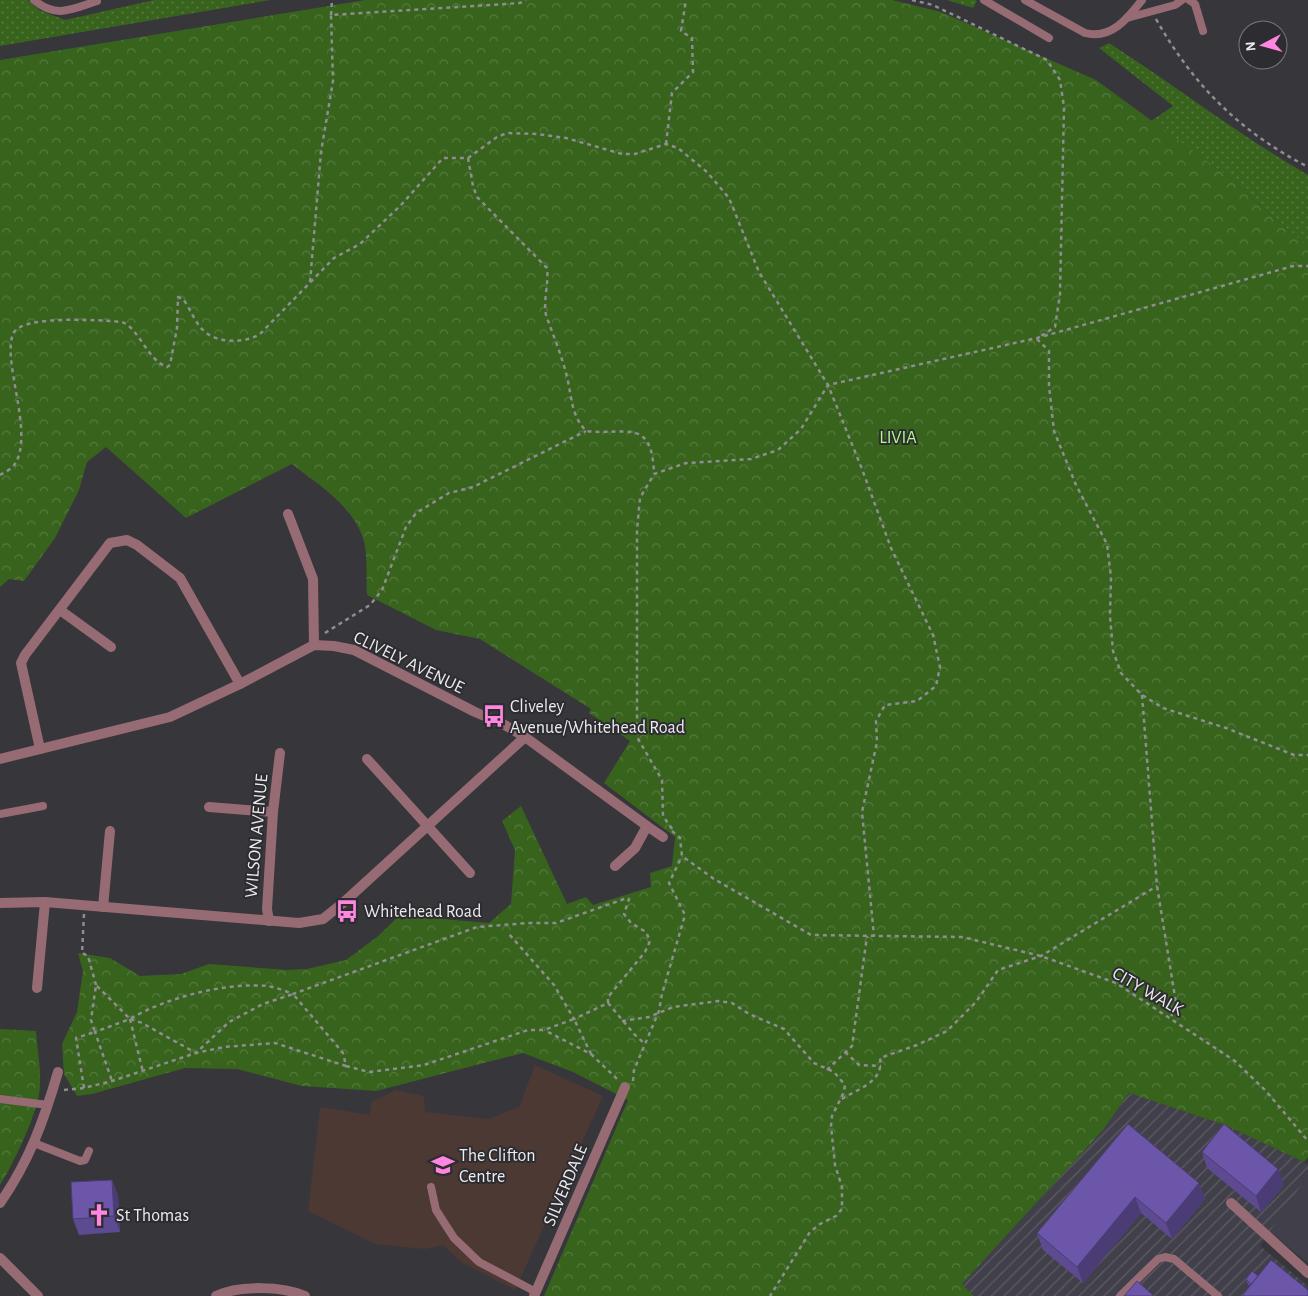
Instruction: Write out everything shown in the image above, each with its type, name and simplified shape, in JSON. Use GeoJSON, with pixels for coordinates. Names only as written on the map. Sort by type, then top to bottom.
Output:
{"type":"FeatureCollection","features":[{"type":"Feature","properties":{"kind":"street"},"geometry":{"type":"LineString","coordinates":[[0,759],[170,717],[240,684],[315,642],[313,579],[288,514]]}},
{"type":"Feature","properties":{"kind":"street"},"geometry":{"type":"LineString","coordinates":[[40,749],[21,663],[25,655],[110,543],[127,540],[137,544],[180,578],[240,684]]}},
{"type":"Feature","properties":{"kind":"street"},"geometry":{"type":"LineString","coordinates":[[60,610],[111,647]]}},
{"type":"Feature","properties":{"kind":"street","name":"CLIVELY AVENUE"},"geometry":{"type":"LineString","coordinates":[[315,642],[354,650],[502,724],[524,737],[663,837]]}},
{"type":"Feature","properties":{"kind":"street"},"geometry":{"type":"LineString","coordinates":[[0,903],[45,902],[298,923],[323,919],[343,903],[524,737]]}},
{"type":"Feature","properties":{"kind":"street","name":"WILSON AVENUE"},"geometry":{"type":"LineString","coordinates":[[269,921],[267,909],[273,812],[280,753]]}},
{"type":"Feature","properties":{"kind":"street"},"geometry":{"type":"LineString","coordinates":[[367,759],[470,873]]}},
{"type":"Feature","properties":{"kind":"street"},"geometry":{"type":"LineString","coordinates":[[209,807],[273,812]]}},
{"type":"Feature","properties":{"kind":"street"},"geometry":{"type":"LineString","coordinates":[[615,866],[635,848],[647,826]]}},
{"type":"Feature","properties":{"kind":"street"},"geometry":{"type":"LineString","coordinates":[[103,907],[110,830]]}},
{"type":"Feature","properties":{"kind":"street"},"geometry":{"type":"LineString","coordinates":[[37,988],[45,902]]}},
{"type":"Feature","properties":{"kind":"street"},"geometry":{"type":"LineString","coordinates":[[0,1203],[14,1182],[42,1126],[58,1072]]}},
{"type":"Feature","properties":{"kind":"street","name":"SILVERDALE"},"geometry":{"type":"LineString","coordinates":[[535,1294],[625,1087]]}},
{"type":"Feature","properties":{"kind":"street"},"geometry":{"type":"LineString","coordinates":[[1230,1203],[1308,1273]]}},
{"type":"Feature","properties":{"kind":"street"},"geometry":{"type":"LineString","coordinates":[[0,1258],[38,1296]]}},
{"type":"Feature","properties":{"kind":"street"},"geometry":{"type":"LineString","coordinates":[[216,1296],[238,1290],[262,1288],[305,1296]]}},
{"type":"Feature","properties":{"kind":"lane"},"geometry":{"type":"LineString","coordinates":[[34,0],[45,9],[55,11],[69,10],[97,1]]}},
{"type":"Feature","properties":{"kind":"lane"},"geometry":{"type":"LineString","coordinates":[[984,0],[1049,38]]}},
{"type":"Feature","properties":{"kind":"lane"},"geometry":{"type":"LineString","coordinates":[[1025,0],[1085,33],[1094,35],[1117,28],[1142,0]]}},
{"type":"Feature","properties":{"kind":"lane"},"geometry":{"type":"LineString","coordinates":[[1126,18],[1175,6],[1182,0]]}},
{"type":"Feature","properties":{"kind":"lane"},"geometry":{"type":"LineString","coordinates":[[1189,0],[1195,4],[1203,31]]}},
{"type":"Feature","properties":{"kind":"lane"},"geometry":{"type":"LineString","coordinates":[[0,814],[43,806]]}},
{"type":"Feature","properties":{"kind":"lane"},"geometry":{"type":"LineString","coordinates":[[0,1099],[48,1105]]}},
{"type":"Feature","properties":{"kind":"lane"},"geometry":{"type":"LineString","coordinates":[[34,1143],[80,1161],[85,1160],[89,1151]]}},
{"type":"Feature","properties":{"kind":"lane"},"geometry":{"type":"LineString","coordinates":[[431,1187],[436,1210],[454,1238],[479,1262],[535,1294]]}},
{"type":"Feature","properties":{"kind":"lane"},"geometry":{"type":"LineString","coordinates":[[1120,1296],[1158,1259],[1165,1257],[1174,1259],[1218,1296]]}},
{"type":"Feature","properties":{"kind":"path"},"geometry":{"type":"LineString","coordinates":[[310,283],[321,152],[333,81],[332,0]]}},
{"type":"Feature","properties":{"kind":"path"},"geometry":{"type":"LineString","coordinates":[[331,15],[520,2],[526,0]]}},
{"type":"Feature","properties":{"kind":"path"},"geometry":{"type":"LineString","coordinates":[[666,144],[672,94],[693,72],[692,38],[681,31],[686,0]]}},
{"type":"Feature","properties":{"kind":"path"},"geometry":{"type":"LineString","coordinates":[[912,0],[933,5],[1047,60],[1060,80],[1064,107],[1060,294],[1055,327],[1037,338]]}},
{"type":"Feature","properties":{"kind":"path"},"geometry":{"type":"LineString","coordinates":[[1150,12],[1186,68],[1214,100],[1240,123],[1308,167]]}},
{"type":"Feature","properties":{"kind":"path"},"geometry":{"type":"LineString","coordinates":[[0,475],[16,464],[18,455],[20,421],[9,349],[13,332],[28,322],[67,320],[122,322],[128,326],[147,351],[167,367],[173,354],[178,297],[183,299],[205,332],[228,340],[247,340],[260,334],[334,258],[360,244],[401,206],[443,158],[468,158],[497,137],[507,133],[566,138],[622,154],[636,154],[666,144],[678,148],[707,172],[729,198],[759,272],[828,385],[891,548],[933,634],[940,668],[936,686],[917,701],[885,705],[876,721],[877,742],[862,812],[874,936]]}},
{"type":"Feature","properties":{"kind":"path"},"geometry":{"type":"LineString","coordinates":[[468,158],[473,186],[478,196],[547,268],[548,280],[544,304],[546,315],[567,376],[572,409],[578,423],[586,431]]}},
{"type":"Feature","properties":{"kind":"path"},"geometry":{"type":"LineString","coordinates":[[654,474],[686,463],[752,459],[778,450],[801,430],[828,385],[1037,338],[1293,266],[1308,266]]}},
{"type":"Feature","properties":{"kind":"path"},"geometry":{"type":"LineString","coordinates":[[1037,338],[1049,351],[1049,386],[1054,431],[1076,486],[1107,544],[1111,577],[1110,616],[1113,652],[1122,673],[1142,695],[1163,708],[1226,728],[1294,755],[1308,755]]}},
{"type":"Feature","properties":{"kind":"path"},"geometry":{"type":"LineString","coordinates":[[315,642],[370,605],[382,590],[406,527],[416,513],[449,493],[473,487],[586,431],[601,433],[629,430],[640,434],[649,444],[654,458],[654,474],[640,498],[637,530],[637,737],[662,780],[663,816],[680,838],[682,856],[669,883],[685,915],[662,994],[659,1011],[644,1043],[629,1090],[591,1054],[544,1030]]}},
{"type":"Feature","properties":{"kind":"path"},"geometry":{"type":"LineString","coordinates":[[1142,695],[1157,886],[1176,1003],[1171,1017]]}},
{"type":"Feature","properties":{"kind":"path"},"geometry":{"type":"LineString","coordinates":[[663,837],[666,833],[673,830]]}},
{"type":"Feature","properties":{"kind":"path","name":"CITY WALK"},"geometry":{"type":"LineString","coordinates":[[682,856],[714,879],[811,935],[962,937],[1041,956],[1116,983],[1171,1017],[1235,1061],[1266,1091],[1308,1142]]}},
{"type":"Feature","properties":{"kind":"path"},"geometry":{"type":"LineString","coordinates":[[840,1100],[878,1077],[881,1066],[880,1058],[916,1046],[947,1031],[976,1002],[998,970],[1041,956],[1157,886]]}},
{"type":"Feature","properties":{"kind":"path"},"geometry":{"type":"LineString","coordinates":[[196,1052],[229,1022],[263,1004],[476,927],[556,923],[627,898],[629,899],[624,914],[631,923],[646,932],[650,941],[646,952],[608,997],[608,1003],[622,1021],[644,1043]]}},
{"type":"Feature","properties":{"kind":"path"},"geometry":{"type":"LineString","coordinates":[[85,905],[82,953],[88,956],[96,985],[91,1020],[112,1081]]}},
{"type":"Feature","properties":{"kind":"path"},"geometry":{"type":"LineString","coordinates":[[509,934],[554,985],[574,1019],[591,1054]]}},
{"type":"Feature","properties":{"kind":"path"},"geometry":{"type":"LineString","coordinates":[[827,1070],[852,1046],[867,936]]}},
{"type":"Feature","properties":{"kind":"path"},"geometry":{"type":"LineString","coordinates":[[96,985],[130,1019],[142,1022],[196,1052]]}},
{"type":"Feature","properties":{"kind":"path"},"geometry":{"type":"LineString","coordinates":[[84,1088],[76,1038],[130,1019],[146,1009],[227,987],[268,986],[293,994],[343,1053],[346,1066]]}},
{"type":"Feature","properties":{"kind":"path"},"geometry":{"type":"LineString","coordinates":[[622,1021],[649,1017],[659,1011],[694,1003],[718,1001],[732,1004],[749,1014],[784,1029],[802,1046],[814,1063],[834,1072],[842,1079],[845,1085],[832,1116],[830,1126],[835,1165],[842,1188],[842,1209],[836,1216],[820,1224],[810,1232],[770,1296]]}},
{"type":"Feature","properties":{"kind":"path"},"geometry":{"type":"LineString","coordinates":[[53,1090],[84,1088],[112,1081],[143,1072],[196,1052],[224,1047],[276,1043],[368,1072],[424,1065],[528,1030],[544,1030],[574,1019],[608,1003]]}},
{"type":"Feature","properties":{"kind":"path"},"geometry":{"type":"LineString","coordinates":[[130,1019],[143,1072]]}},
{"type":"Feature","properties":{"kind":"path"},"geometry":{"type":"LineString","coordinates":[[845,1052],[859,1065],[881,1066]]}},
{"type":"Feature","properties":{"kind":"shaded area","name":"The Clifton Centre"},"geometry":{"type":"Polygon","coordinates":[[[535,1065],[603,1096],[515,1290],[461,1262],[443,1245],[425,1249],[375,1244],[308,1211],[320,1107],[370,1115],[371,1102],[396,1090],[424,1096],[425,1112],[489,1119],[519,1107],[535,1065]]]}},
{"type":"Feature","properties":{"kind":"shaded area"},"geometry":{"type":"Polygon","coordinates":[[[1129,1093],[1225,1125],[1308,1164],[1308,1175],[1260,1246],[1308,1286],[1308,1296],[974,1296],[962,1284],[1103,1130],[1129,1093]]]}},
{"type":"Feature","properties":{"kind":"shaded area"},"geometry":{"type":"Polygon","coordinates":[[[1308,1175],[1308,1263],[1269,1231],[1308,1175]]]}},
{"type":"Feature","properties":{"kind":"green space"},"geometry":{"type":"Polygon","coordinates":[[[0,0],[28,0],[39,10],[65,20],[154,0],[270,0],[0,46],[0,0]]]}},
{"type":"Feature","properties":{"kind":"green space","name":"LIVIA"},"geometry":{"type":"Polygon","coordinates":[[[365,0],[892,0],[941,12],[1096,80],[1226,175],[1308,247],[1308,1157],[1304,1162],[1225,1125],[1129,1093],[1103,1130],[962,1284],[974,1296],[544,1296],[628,1100],[573,1072],[523,1053],[376,1091],[302,1086],[237,1069],[185,1068],[92,1094],[77,1096],[64,1074],[62,1044],[77,1012],[83,971],[78,953],[110,958],[140,976],[181,974],[209,964],[287,970],[307,969],[346,960],[377,937],[398,917],[402,920],[430,905],[442,919],[489,923],[511,904],[515,850],[502,821],[521,806],[567,904],[586,897],[593,905],[651,887],[650,873],[672,866],[675,837],[604,783],[630,741],[589,713],[591,709],[480,639],[436,630],[367,595],[366,551],[358,526],[351,515],[333,496],[292,464],[186,518],[106,447],[87,462],[79,490],[55,538],[24,581],[9,579],[0,587],[0,60],[365,0]]]}},
{"type":"Feature","properties":{"kind":"green space"},"geometry":{"type":"Polygon","coordinates":[[[947,0],[975,0],[977,1],[973,8],[947,0]]]}},
{"type":"Feature","properties":{"kind":"green space"},"geometry":{"type":"Polygon","coordinates":[[[1109,43],[1257,144],[1308,175],[1308,247],[1226,175],[1151,121],[1173,106],[1099,48],[1109,43]]]}},
{"type":"Feature","properties":{"kind":"green space"},"geometry":{"type":"Polygon","coordinates":[[[0,1029],[36,1031],[40,1078],[39,1095],[31,1122],[0,1185],[0,1029]]]}},
{"type":"Feature","properties":{"kind":"building"},"geometry":{"type":"Polygon","coordinates":[[[1128,1124],[1199,1183],[1166,1223],[1135,1197],[1077,1267],[1037,1233],[1128,1124]]]}},
{"type":"Feature","properties":{"kind":"building"},"geometry":{"type":"Polygon","coordinates":[[[1224,1124],[1278,1169],[1256,1196],[1202,1152],[1224,1124]]]}},
{"type":"Feature","properties":{"kind":"building"},"geometry":{"type":"Polygon","coordinates":[[[112,1180],[114,1216],[73,1219],[71,1182],[112,1180]]]}},
{"type":"Feature","properties":{"kind":"building"},"geometry":{"type":"Polygon","coordinates":[[[1271,1260],[1308,1290],[1308,1296],[1242,1296],[1271,1260]]]}},
{"type":"Feature","properties":{"kind":"building"},"geometry":{"type":"Polygon","coordinates":[[[1252,1271],[1258,1276],[1251,1284],[1246,1279],[1252,1271]]]}},
{"type":"Feature","properties":{"kind":"building"},"geometry":{"type":"Polygon","coordinates":[[[1137,1281],[1154,1296],[1124,1296],[1137,1281]]]}},
{"type":"Feature","properties":{"kind":"place","name":"Cliveley Avenue/Whitehead Road"},"geometry":{"type":"Point","coordinates":[494,716]}},
{"type":"Feature","properties":{"kind":"place","name":"Whitehead Road"},"geometry":{"type":"Point","coordinates":[347,911]}},
{"type":"Feature","properties":{"kind":"place","name":"The Clifton Centre"},"geometry":{"type":"Point","coordinates":[443,1165]}},
{"type":"Feature","properties":{"kind":"place","name":"St Thomas"},"geometry":{"type":"Point","coordinates":[99,1215]}}]}
